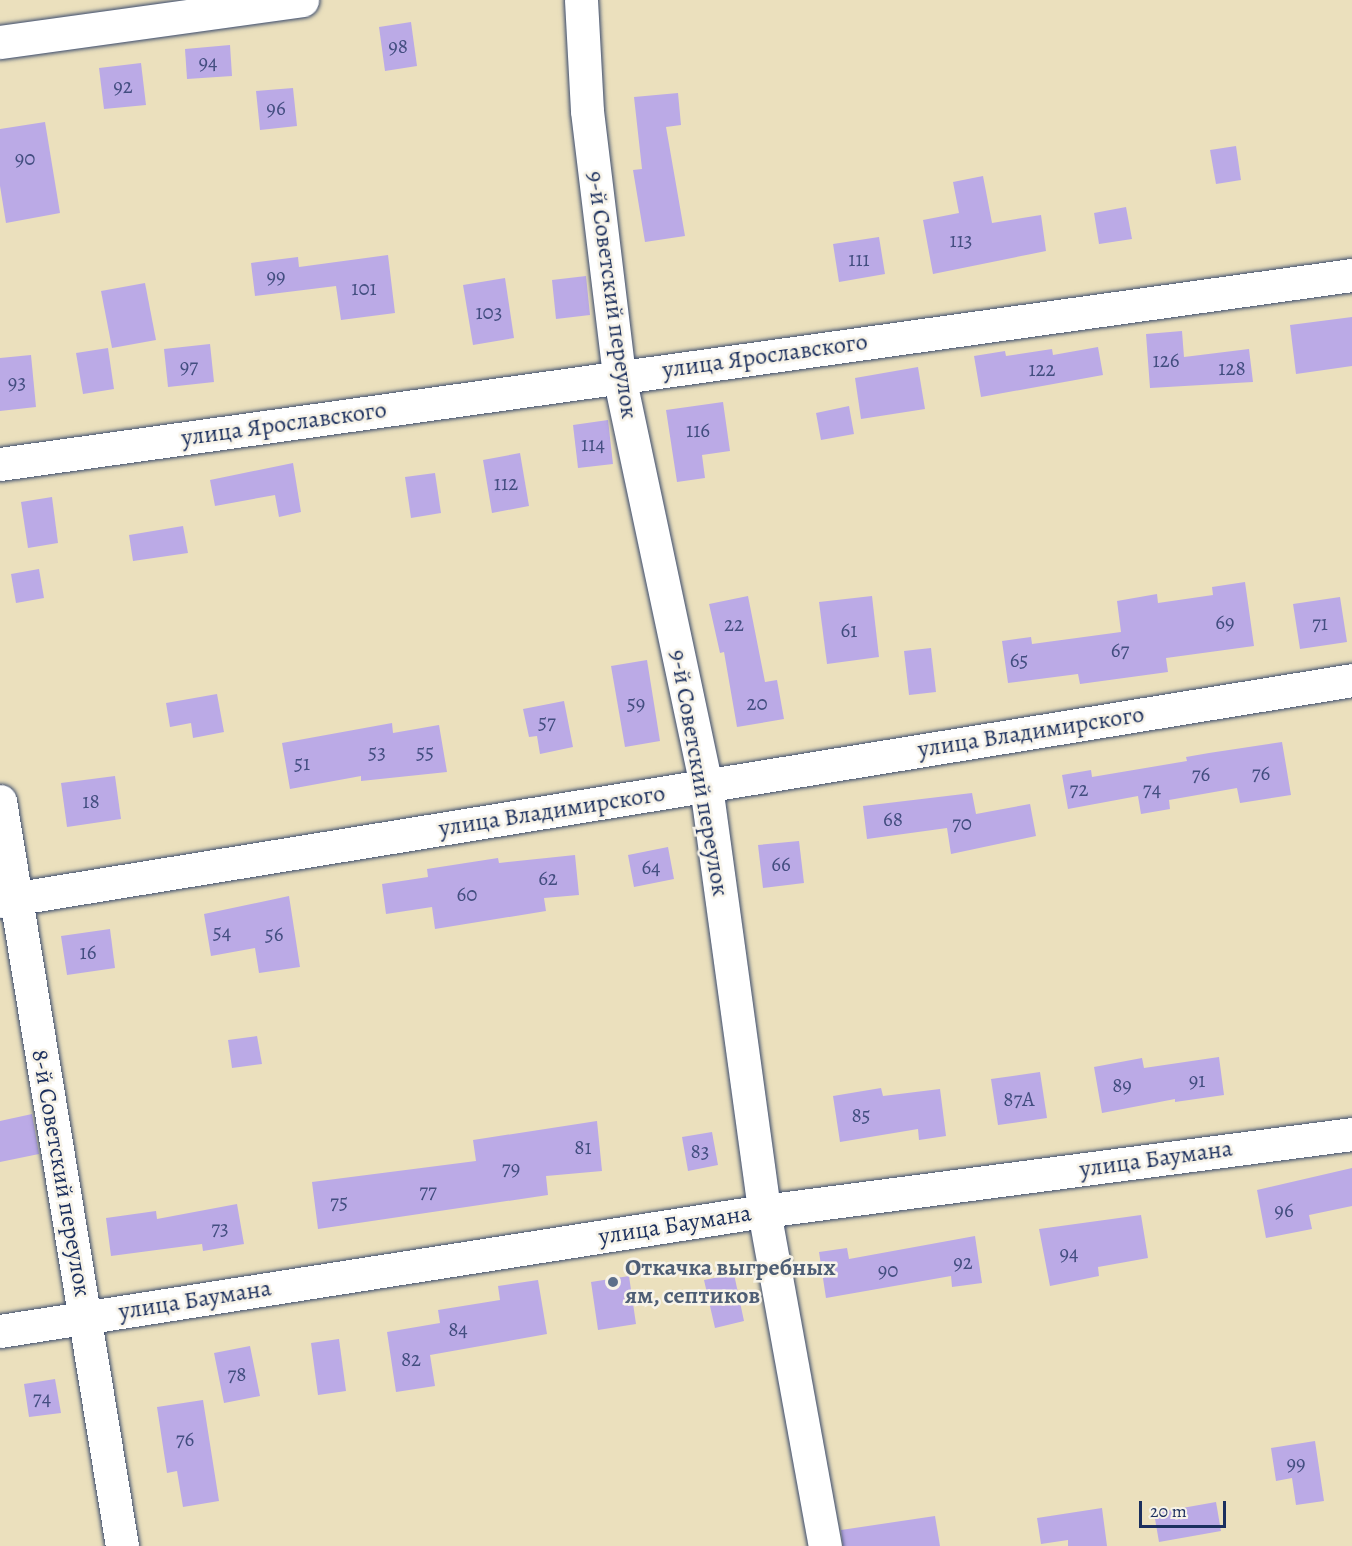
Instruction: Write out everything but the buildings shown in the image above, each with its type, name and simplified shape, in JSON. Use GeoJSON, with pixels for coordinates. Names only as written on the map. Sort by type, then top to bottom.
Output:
{"type":"FeatureCollection","features":[{"type":"Feature","properties":{"kind":"street"},"geometry":{"type":"LineString","coordinates":[[0,42],[302,0]]}},
{"type":"Feature","properties":{"kind":"street","name":"9-й Советский переулок"},"geometry":{"type":"LineString","coordinates":[[580,0],[587,111],[619,376],[706,786],[764,1211],[825,1546]]}},
{"type":"Feature","properties":{"kind":"street","name":"улица Ярославского"},"geometry":{"type":"LineString","coordinates":[[0,464],[1352,275]]}},
{"type":"Feature","properties":{"kind":"street","name":"улица Владимирского"},"geometry":{"type":"LineString","coordinates":[[7,899],[1352,680]]}},
{"type":"Feature","properties":{"kind":"street","name":"8-й Советский переулок"},"geometry":{"type":"LineString","coordinates":[[0,801],[7,899],[86,1317],[122,1546]]}},
{"type":"Feature","properties":{"kind":"street","name":"улица Баумана"},"geometry":{"type":"LineString","coordinates":[[0,1331],[764,1211],[1352,1134]]}},
{"type":"Feature","properties":{"kind":"place","name":"Откачка выгребных ям, септиков"},"geometry":{"type":"Point","coordinates":[613,1282]}}]}
